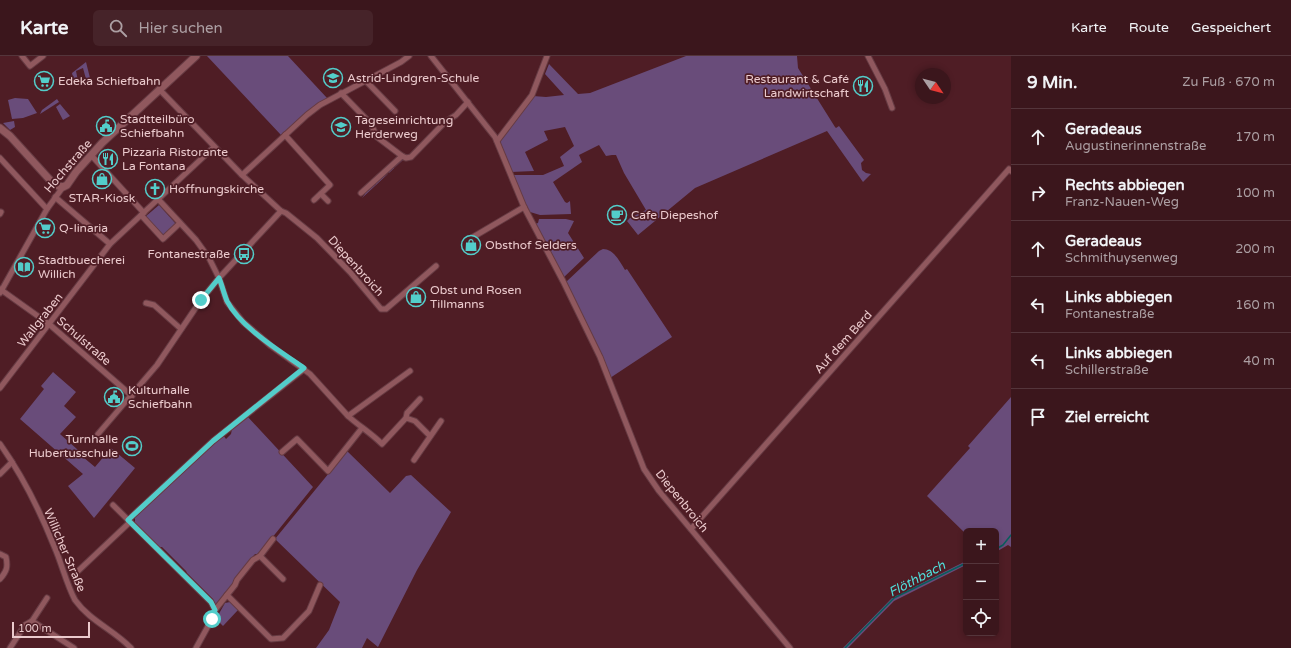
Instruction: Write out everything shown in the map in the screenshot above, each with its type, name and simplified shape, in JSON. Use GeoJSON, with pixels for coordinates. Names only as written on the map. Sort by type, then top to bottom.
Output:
{"type":"FeatureCollection","features":[{"type":"Feature","properties":{"kind":"street"},"geometry":{"type":"LineString","coordinates":[[22,56],[30,66],[43,56]]}},
{"type":"Feature","properties":{"kind":"street","name":"Hochstraße"},"geometry":{"type":"LineString","coordinates":[[1,291],[47,209],[63,187],[91,155],[159,89],[196,56]]}},
{"type":"Feature","properties":{"kind":"street"},"geometry":{"type":"LineString","coordinates":[[242,175],[307,115],[325,102],[401,62],[409,56]]}},
{"type":"Feature","properties":{"kind":"street"},"geometry":{"type":"LineString","coordinates":[[431,56],[497,141],[524,206],[468,240]]}},
{"type":"Feature","properties":{"kind":"street"},"geometry":{"type":"LineString","coordinates":[[497,141],[532,95],[547,56]]}},
{"type":"Feature","properties":{"kind":"street"},"geometry":{"type":"LineString","coordinates":[[868,56],[885,89],[892,108]]}},
{"type":"Feature","properties":{"kind":"street"},"geometry":{"type":"LineString","coordinates":[[365,80],[395,111]]}},
{"type":"Feature","properties":{"kind":"street","name":"Diepenbroich"},"geometry":{"type":"LineString","coordinates":[[159,89],[242,175],[281,211],[286,212],[316,238],[350,272],[381,309],[386,309],[436,266]]}},
{"type":"Feature","properties":{"kind":"street"},"geometry":{"type":"LineString","coordinates":[[342,93],[371,124],[377,137],[406,158],[411,157],[445,122],[456,115],[468,102]]}},
{"type":"Feature","properties":{"kind":"street"},"geometry":{"type":"LineString","coordinates":[[0,128],[10,136],[50,180],[58,186],[63,187]]}},
{"type":"Feature","properties":{"kind":"street"},"geometry":{"type":"LineString","coordinates":[[285,135],[330,185],[314,200]]}},
{"type":"Feature","properties":{"kind":"street","name":"Wallgraben"},"geometry":{"type":"LineString","coordinates":[[0,388],[110,244],[214,147]]}},
{"type":"Feature","properties":{"kind":"street"},"geometry":{"type":"LineString","coordinates":[[91,155],[163,239],[181,224]]}},
{"type":"Feature","properties":{"kind":"street"},"geometry":{"type":"LineString","coordinates":[[361,193],[402,156]]}},
{"type":"Feature","properties":{"kind":"street"},"geometry":{"type":"LineString","coordinates":[[0,158],[47,209]]}},
{"type":"Feature","properties":{"kind":"street","name":"Auf dem Berd"},"geometry":{"type":"LineString","coordinates":[[691,529],[1000,179],[1009,169],[1011,171]]}},
{"type":"Feature","properties":{"kind":"street"},"geometry":{"type":"LineString","coordinates":[[321,194],[328,201]]}},
{"type":"Feature","properties":{"kind":"street"},"geometry":{"type":"LineString","coordinates":[[55,197],[110,244]]}},
{"type":"Feature","properties":{"kind":"street"},"geometry":{"type":"LineString","coordinates":[[158,200],[196,240],[209,258],[219,278],[227,302],[243,322],[271,346],[304,368],[348,416],[382,444],[406,418],[407,412],[420,399]]}},
{"type":"Feature","properties":{"kind":"street","name":"Diepenbroich"},"geometry":{"type":"LineString","coordinates":[[524,206],[600,357],[644,469],[659,490],[790,648]]}},
{"type":"Feature","properties":{"kind":"street"},"geometry":{"type":"LineString","coordinates":[[98,434],[157,365],[181,328],[219,278],[281,211]]}},
{"type":"Feature","properties":{"kind":"street","name":"Schulstraße"},"geometry":{"type":"LineString","coordinates":[[1,291],[49,324],[132,396]]}},
{"type":"Feature","properties":{"kind":"street"},"geometry":{"type":"LineString","coordinates":[[146,303],[154,305],[181,328]]}},
{"type":"Feature","properties":{"kind":"street"},"geometry":{"type":"LineString","coordinates":[[77,572],[183,469],[224,432],[304,368]]}},
{"type":"Feature","properties":{"kind":"street"},"geometry":{"type":"LineString","coordinates":[[348,416],[410,371]]}},
{"type":"Feature","properties":{"kind":"street"},"geometry":{"type":"LineString","coordinates":[[406,418],[414,421],[430,436]]}},
{"type":"Feature","properties":{"kind":"street"},"geometry":{"type":"LineString","coordinates":[[414,460],[441,421]]}},
{"type":"Feature","properties":{"kind":"street"},"geometry":{"type":"LineString","coordinates":[[282,452],[297,439],[328,471],[362,428]]}},
{"type":"Feature","properties":{"kind":"street","name":"Willicher Straße"},"geometry":{"type":"LineString","coordinates":[[0,444],[12,462],[37,509],[54,546],[75,600],[79,606],[92,618],[128,647]]}},
{"type":"Feature","properties":{"kind":"street"},"geometry":{"type":"LineString","coordinates":[[0,474],[12,462]]}},
{"type":"Feature","properties":{"kind":"street"},"geometry":{"type":"LineString","coordinates":[[113,504],[211,602],[215,610]]}},
{"type":"Feature","properties":{"kind":"street"},"geometry":{"type":"LineString","coordinates":[[196,648],[212,619],[215,610],[253,560],[260,556],[273,539]]}},
{"type":"Feature","properties":{"kind":"street"},"geometry":{"type":"LineString","coordinates":[[0,554],[6,556],[8,566],[0,579]]}},
{"type":"Feature","properties":{"kind":"street"},"geometry":{"type":"LineString","coordinates":[[260,556],[283,579]]}},
{"type":"Feature","properties":{"kind":"street"},"geometry":{"type":"LineString","coordinates":[[227,595],[272,639],[283,638],[309,611],[320,585]]}},
{"type":"Feature","properties":{"kind":"street"},"geometry":{"type":"LineString","coordinates":[[10,648],[25,625],[32,621],[47,598]]}},
{"type":"Feature","properties":{"kind":"street"},"geometry":{"type":"LineString","coordinates":[[32,621],[74,648]]}},
{"type":"Feature","properties":{"kind":"shaded area"},"geometry":{"type":"Polygon","coordinates":[[[207,56],[288,56],[327,98],[303,115],[281,135],[207,56]]]}},
{"type":"Feature","properties":{"kind":"shaded area"},"geometry":{"type":"Polygon","coordinates":[[[686,56],[797,56],[798,68],[835,127],[836,128],[839,126],[864,160],[861,163],[862,170],[871,174],[863,182],[827,131],[695,188],[638,235],[627,221],[646,210],[624,173],[616,155],[606,156],[599,145],[579,155],[582,162],[553,182],[565,202],[567,203],[570,201],[571,214],[540,215],[530,212],[527,209],[513,175],[543,175],[564,166],[560,157],[574,146],[565,127],[544,131],[548,140],[525,152],[534,171],[511,172],[500,145],[502,139],[533,96],[546,97],[564,95],[545,74],[549,64],[578,94],[590,93],[686,56]]]}},
{"type":"Feature","properties":{"kind":"shaded area"},"geometry":{"type":"Polygon","coordinates":[[[86,62],[90,78],[86,79],[83,68],[76,71],[78,81],[74,82],[72,73],[86,62]]]}},
{"type":"Feature","properties":{"kind":"shaded area"},"geometry":{"type":"Polygon","coordinates":[[[15,98],[28,99],[37,113],[23,118],[12,119],[8,100],[15,98]]]}},
{"type":"Feature","properties":{"kind":"shaded area"},"geometry":{"type":"Polygon","coordinates":[[[57,99],[59,102],[40,114],[42,110],[57,99]]]}},
{"type":"Feature","properties":{"kind":"shaded area"},"geometry":{"type":"Polygon","coordinates":[[[60,104],[70,116],[63,120],[56,107],[60,104]]]}},
{"type":"Feature","properties":{"kind":"shaded area"},"geometry":{"type":"Polygon","coordinates":[[[14,121],[15,127],[10,130],[3,123],[14,121]]]}},
{"type":"Feature","properties":{"kind":"shaded area"},"geometry":{"type":"Polygon","coordinates":[[[404,159],[389,173],[388,171],[392,167],[394,168],[401,161],[400,160],[404,159]]]}},
{"type":"Feature","properties":{"kind":"shaded area"},"geometry":{"type":"Polygon","coordinates":[[[389,173],[362,198],[367,190],[368,191],[376,184],[375,183],[389,173]]]}},
{"type":"Feature","properties":{"kind":"shaded area"},"geometry":{"type":"Polygon","coordinates":[[[159,205],[176,224],[163,236],[145,217],[159,205]]]}},
{"type":"Feature","properties":{"kind":"shaded area"},"geometry":{"type":"Polygon","coordinates":[[[539,219],[566,219],[574,221],[568,233],[584,258],[563,278],[535,224],[538,223],[539,219]]]}},
{"type":"Feature","properties":{"kind":"shaded area"},"geometry":{"type":"Polygon","coordinates":[[[603,249],[610,251],[619,260],[625,270],[627,269],[672,337],[610,378],[602,356],[566,282],[603,249]]]}},
{"type":"Feature","properties":{"kind":"shaded area"},"geometry":{"type":"Polygon","coordinates":[[[53,372],[76,392],[64,406],[76,417],[60,434],[78,450],[77,452],[95,467],[111,448],[135,468],[94,518],[68,486],[83,474],[20,419],[44,389],[41,386],[53,372]]]}},
{"type":"Feature","properties":{"kind":"shaded area"},"geometry":{"type":"Polygon","coordinates":[[[1011,397],[1011,547],[1008,545],[999,550],[999,528],[963,528],[963,531],[927,496],[970,448],[968,446],[1011,397]]]}},
{"type":"Feature","properties":{"kind":"shaded area"},"geometry":{"type":"Polygon","coordinates":[[[247,416],[313,487],[259,554],[255,554],[233,581],[235,583],[216,606],[213,599],[186,571],[135,523],[135,517],[223,435],[226,439],[231,434],[232,429],[247,416]]]}},
{"type":"Feature","properties":{"kind":"shaded area"},"geometry":{"type":"Polygon","coordinates":[[[347,451],[390,493],[406,476],[411,475],[451,512],[417,570],[378,647],[367,638],[362,648],[316,648],[329,630],[340,602],[275,539],[347,451]]]}},
{"type":"Feature","properties":{"kind":"shaded area"},"geometry":{"type":"Polygon","coordinates":[[[963,562],[963,566],[894,601],[848,648],[843,648],[892,598],[963,562]]]}},
{"type":"Feature","properties":{"kind":"shaded area"},"geometry":{"type":"Polygon","coordinates":[[[230,602],[238,610],[223,626],[216,619],[225,603],[230,602]]]}},
{"type":"Feature","properties":{"kind":"waterway","name":"Flöthbach"},"geometry":{"type":"LineString","coordinates":[[999,547],[1003,545],[1011,535]]}},
{"type":"Feature","properties":{"kind":"waterway","name":"Flöthbach"},"geometry":{"type":"LineString","coordinates":[[845,648],[894,598],[964,564]]}},
{"type":"Feature","properties":{"kind":"place","name":"Astrid-Lindgren-Schule"},"geometry":{"type":"Point","coordinates":[333,78]}},
{"type":"Feature","properties":{"kind":"place","name":"Edeka Schiefbahn"},"geometry":{"type":"Point","coordinates":[44,81]}},
{"type":"Feature","properties":{"kind":"place","name":"Restaurant & Café Landwirtschaft"},"geometry":{"type":"Point","coordinates":[863,86]}},
{"type":"Feature","properties":{"kind":"place","name":"Stadtteilbüro Schiefbahn"},"geometry":{"type":"Point","coordinates":[106,126]}},
{"type":"Feature","properties":{"kind":"place","name":"Tageseinrichtung Herderweg"},"geometry":{"type":"Point","coordinates":[341,127]}},
{"type":"Feature","properties":{"kind":"place","name":"Pizzaria Ristorante La Fontana"},"geometry":{"type":"Point","coordinates":[108,159]}},
{"type":"Feature","properties":{"kind":"place","name":"STAR-Kiosk"},"geometry":{"type":"Point","coordinates":[102,179]}},
{"type":"Feature","properties":{"kind":"place","name":"Hoffnungskirche"},"geometry":{"type":"Point","coordinates":[155,189]}},
{"type":"Feature","properties":{"kind":"place","name":"Cafe Diepeshof"},"geometry":{"type":"Point","coordinates":[617,215]}},
{"type":"Feature","properties":{"kind":"place","name":"Q-linaria"},"geometry":{"type":"Point","coordinates":[45,228]}},
{"type":"Feature","properties":{"kind":"place","name":"Obsthof Selders"},"geometry":{"type":"Point","coordinates":[471,245]}},
{"type":"Feature","properties":{"kind":"place","name":"Fontanestraße"},"geometry":{"type":"Point","coordinates":[244,254]}},
{"type":"Feature","properties":{"kind":"place","name":"Stadtbuecherei Willich"},"geometry":{"type":"Point","coordinates":[24,267]}},
{"type":"Feature","properties":{"kind":"place","name":"Obst und Rosen Tillmanns"},"geometry":{"type":"Point","coordinates":[416,297]}},
{"type":"Feature","properties":{"kind":"place","name":"Kulturhalle Schiefbahn"},"geometry":{"type":"Point","coordinates":[114,397]}},
{"type":"Feature","properties":{"kind":"place","name":"Turnhalle Hubertusschule"},"geometry":{"type":"Point","coordinates":[132,446]}},
{"type":"Feature","properties":{"kind":"route"},"geometry":{"type":"LineString","coordinates":[[201,300],[219,278],[227,302],[243,322],[271,346],[304,368],[213,441],[128,520],[211,602],[215,610],[212,619]]}}]}
